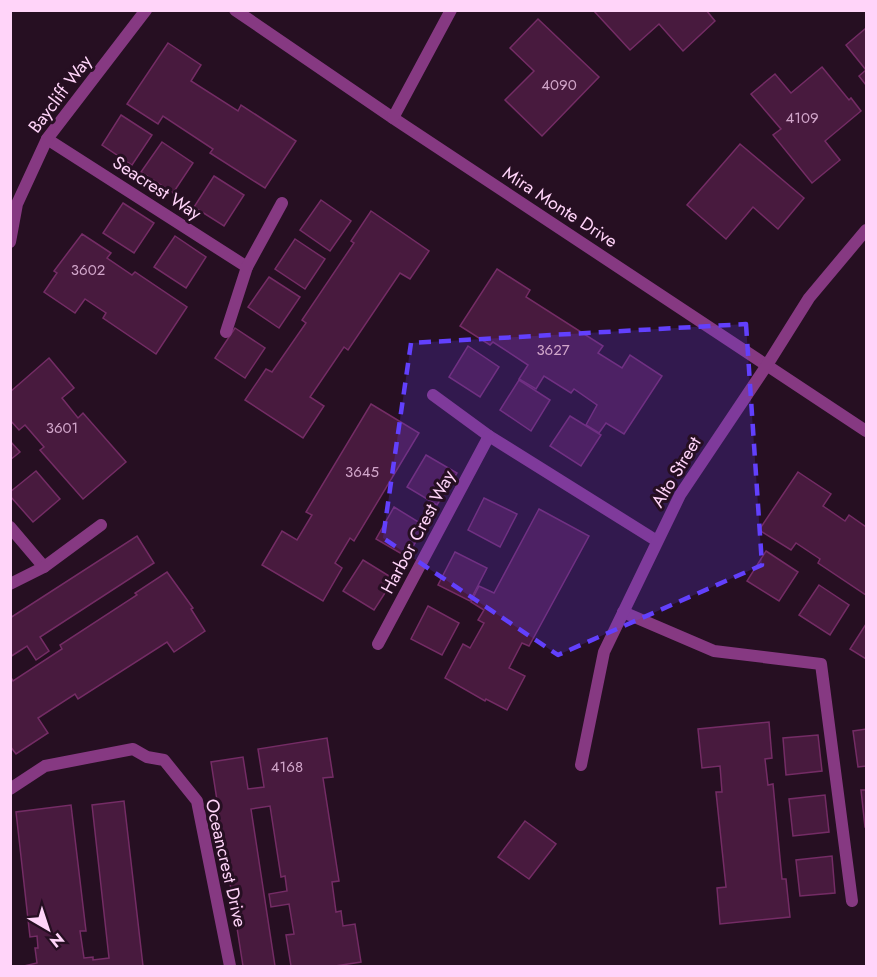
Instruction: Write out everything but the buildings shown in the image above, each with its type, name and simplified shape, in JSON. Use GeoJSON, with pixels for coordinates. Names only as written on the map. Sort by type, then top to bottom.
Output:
{"type":"FeatureCollection","features":[{"type":"Feature","properties":{"kind":"street","name":"Baycliff Way"},"geometry":{"type":"LineString","coordinates":[[10,242],[17,204],[47,139],[146,10]]}},
{"type":"Feature","properties":{"kind":"street","name":"Mira Monte Drive"},"geometry":{"type":"LineString","coordinates":[[235,10],[393,118],[867,431]]}},
{"type":"Feature","properties":{"kind":"street"},"geometry":{"type":"LineString","coordinates":[[393,118],[451,10]]}},
{"type":"Feature","properties":{"kind":"street","name":"Seacrest Way"},"geometry":{"type":"LineString","coordinates":[[47,139],[247,267]]}},
{"type":"Feature","properties":{"kind":"street"},"geometry":{"type":"LineString","coordinates":[[226,332],[247,267],[282,203]]}},
{"type":"Feature","properties":{"kind":"street","name":"Alto Street"},"geometry":{"type":"LineString","coordinates":[[581,765],[604,652],[680,495],[809,298],[867,230]]}},
{"type":"Feature","properties":{"kind":"street"},"geometry":{"type":"LineString","coordinates":[[433,395],[489,436],[657,541]]}},
{"type":"Feature","properties":{"kind":"street","name":"Harbor Crest Way"},"geometry":{"type":"LineString","coordinates":[[378,644],[489,436]]}},
{"type":"Feature","properties":{"kind":"street"},"geometry":{"type":"LineString","coordinates":[[10,584],[44,567],[101,525]]}},
{"type":"Feature","properties":{"kind":"street"},"geometry":{"type":"LineString","coordinates":[[10,527],[44,567]]}},
{"type":"Feature","properties":{"kind":"street"},"geometry":{"type":"LineString","coordinates":[[623,612],[714,651],[821,664],[852,901]]}},
{"type":"Feature","properties":{"kind":"street","name":"Oceancrest Drive"},"geometry":{"type":"LineString","coordinates":[[10,789],[45,766],[133,749],[147,757],[164,760],[197,801],[230,966]]}},
{"type":"Feature","properties":{"kind":"highlighted area"},"geometry":{"type":"Polygon","coordinates":[[[746,324],[762,565],[558,655],[383,538],[411,343],[746,324]]]}}]}
